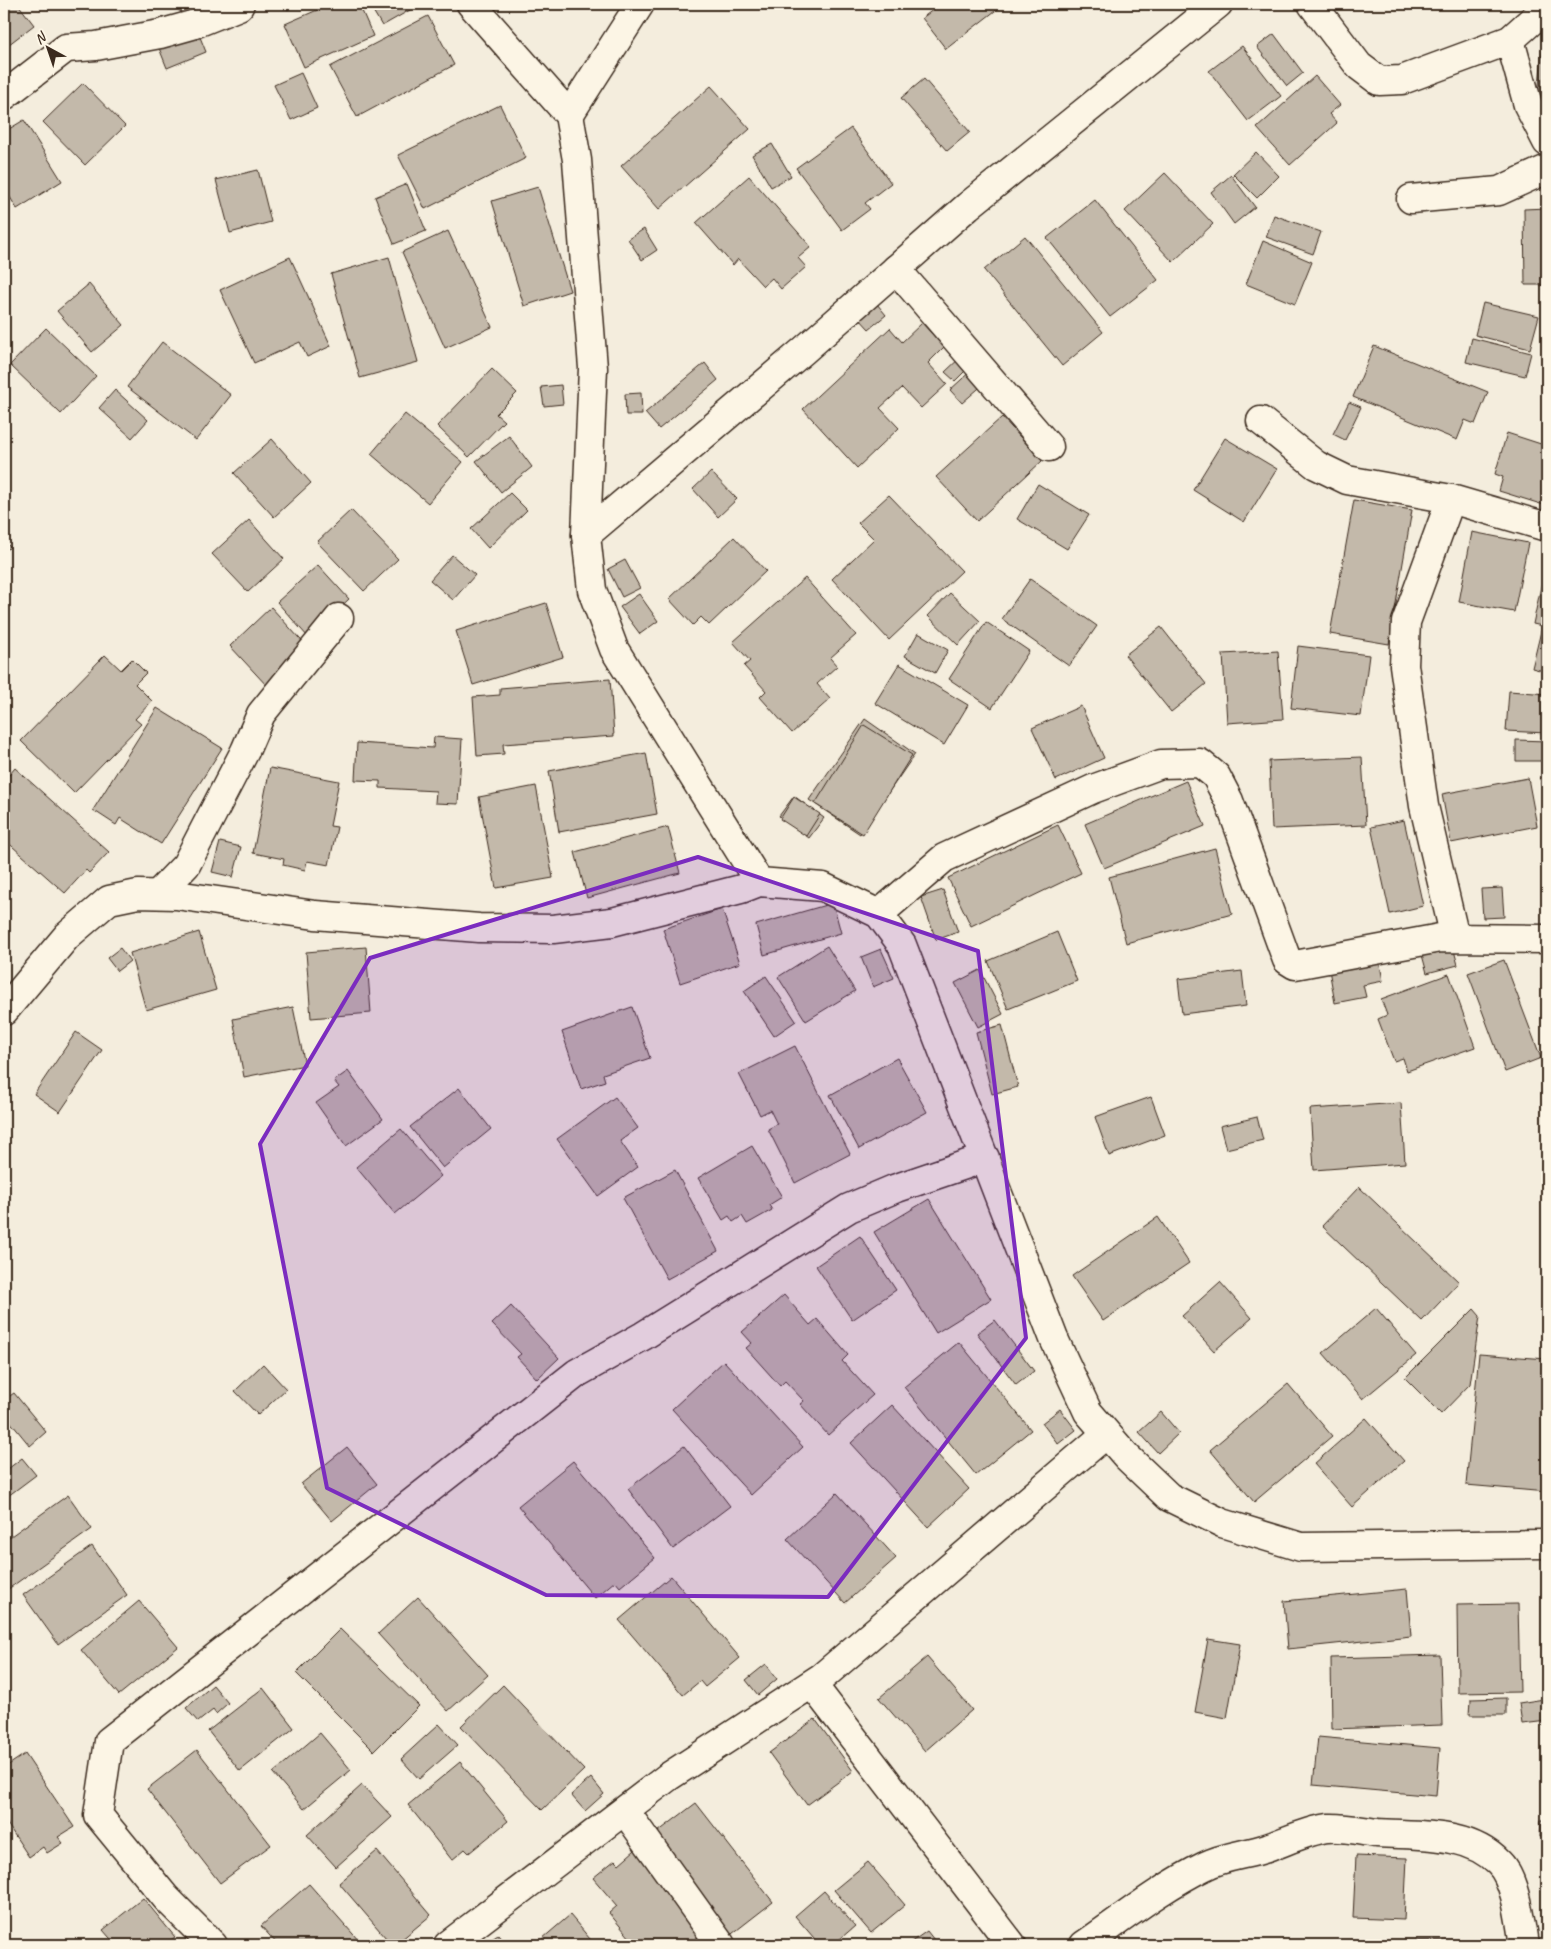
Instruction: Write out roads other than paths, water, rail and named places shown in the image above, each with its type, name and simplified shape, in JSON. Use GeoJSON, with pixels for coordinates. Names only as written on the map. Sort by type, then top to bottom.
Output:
{"type":"FeatureCollection","features":[{"type":"Feature","properties":{"kind":"street"},"geometry":{"type":"LineString","coordinates":[[4,96],[66,48],[96,46],[160,34],[192,25],[240,4]]}},
{"type":"Feature","properties":{"kind":"street"},"geometry":{"type":"LineString","coordinates":[[471,4],[569,115],[577,160],[593,368],[586,535],[592,590],[614,648],[759,882]]}},
{"type":"Feature","properties":{"kind":"street"},"geometry":{"type":"LineString","coordinates":[[569,115],[640,4]]}},
{"type":"Feature","properties":{"kind":"street"},"geometry":{"type":"LineString","coordinates":[[586,535],[803,351],[968,206],[1218,4]]}},
{"type":"Feature","properties":{"kind":"street"},"geometry":{"type":"LineString","coordinates":[[1312,4],[1358,66],[1379,81],[1402,80],[1510,40],[1547,7],[1547,4]]}},
{"type":"Feature","properties":{"kind":"street"},"geometry":{"type":"LineString","coordinates":[[1510,40],[1528,105],[1547,142]]}},
{"type":"Feature","properties":{"kind":"street"},"geometry":{"type":"LineString","coordinates":[[1411,198],[1499,191],[1547,169]]}},
{"type":"Feature","properties":{"kind":"street"},"geometry":{"type":"LineString","coordinates":[[896,269],[1049,447]]}},
{"type":"Feature","properties":{"kind":"street"},"geometry":{"type":"LineString","coordinates":[[1261,421],[1316,465],[1347,480],[1451,499],[1547,527]]}},
{"type":"Feature","properties":{"kind":"street"},"geometry":{"type":"LineString","coordinates":[[1451,499],[1406,622],[1404,665],[1424,806],[1455,938]]}},
{"type":"Feature","properties":{"kind":"street"},"geometry":{"type":"LineString","coordinates":[[158,894],[186,865],[229,784],[261,714],[339,618]]}},
{"type":"Feature","properties":{"kind":"street"},"geometry":{"type":"LineString","coordinates":[[879,914],[944,858],[1110,782],[1161,764],[1200,763],[1216,776],[1230,801],[1287,960],[1295,965],[1440,938],[1547,939]]}},
{"type":"Feature","properties":{"kind":"street"},"geometry":{"type":"LineString","coordinates":[[4,1011],[67,936],[109,900],[138,894],[176,895],[315,915],[478,928],[553,929],[612,922],[741,889],[759,882],[823,887],[879,914],[902,945],[1054,1339],[1088,1412],[1127,1457],[1169,1497],[1222,1523],[1301,1547],[1547,1544]]}},
{"type":"Feature","properties":{"kind":"street"},"geometry":{"type":"LineString","coordinates":[[213,1945],[166,1898],[98,1815],[109,1741],[577,1373],[643,1336],[849,1208],[894,1189],[985,1158]]}},
{"type":"Feature","properties":{"kind":"street"},"geometry":{"type":"LineString","coordinates":[[448,1945],[625,1811],[668,1776],[822,1677],[1106,1434]]}},
{"type":"Feature","properties":{"kind":"street"},"geometry":{"type":"LineString","coordinates":[[812,1684],[1012,1945]]}},
{"type":"Feature","properties":{"kind":"street"},"geometry":{"type":"LineString","coordinates":[[625,1811],[721,1945]]}},
{"type":"Feature","properties":{"kind":"street"},"geometry":{"type":"LineString","coordinates":[[1084,1945],[1173,1884],[1206,1865],[1234,1855],[1266,1848],[1302,1834],[1329,1828],[1388,1834],[1428,1834],[1475,1845],[1500,1863],[1515,1891],[1524,1945]]}}]}
